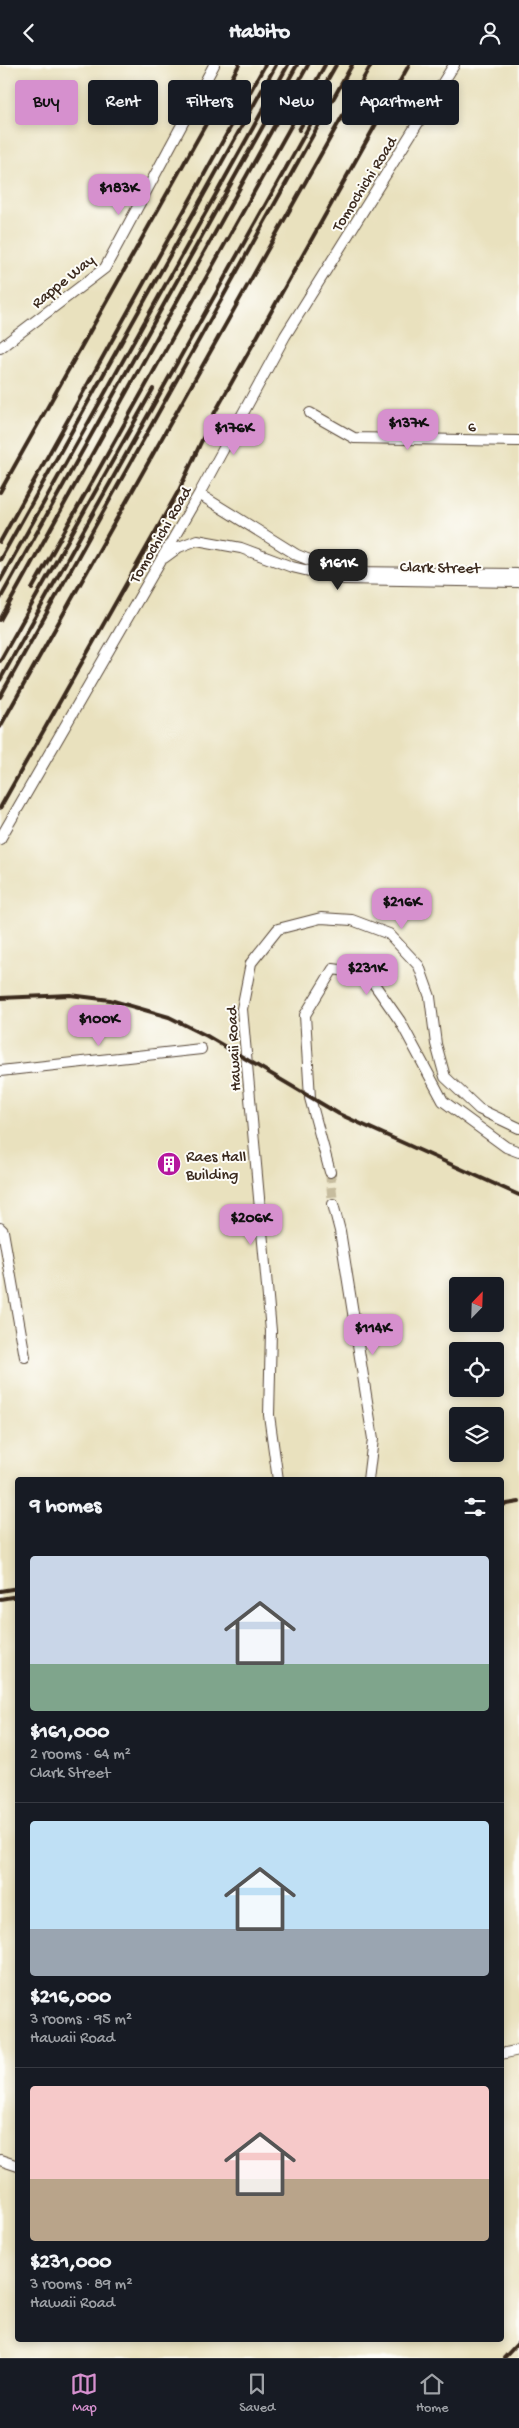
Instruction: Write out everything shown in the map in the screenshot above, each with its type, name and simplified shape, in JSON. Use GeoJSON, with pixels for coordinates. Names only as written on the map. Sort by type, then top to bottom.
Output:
{"type":"FeatureCollection","features":[{"type":"Feature","properties":{"kind":"street","name":"Rappe Way"},"geometry":{"type":"LineString","coordinates":[[0,348],[105,269],[214,65]]}},
{"type":"Feature","properties":{"kind":"street","name":"Tomochichi Road"},"geometry":{"type":"LineString","coordinates":[[0,839],[199,494],[285,336],[454,65]]}},
{"type":"Feature","properties":{"kind":"street","name":"6"},"geometry":{"type":"LineString","coordinates":[[310,413],[354,437],[519,441]]}},
{"type":"Feature","properties":{"kind":"street","name":"Clark Street"},"geometry":{"type":"LineString","coordinates":[[199,494],[297,555],[327,567],[361,572],[519,574]]}},
{"type":"Feature","properties":{"kind":"street","name":"Clark Street"},"geometry":{"type":"LineString","coordinates":[[161,560],[179,547],[198,540],[241,548],[292,567],[343,579],[519,582]]}},
{"type":"Feature","properties":{"kind":"street","name":"Hawaii Road"},"geometry":{"type":"LineString","coordinates":[[278,1477],[268,1415],[271,1331],[242,1009],[251,963],[278,929],[321,918],[352,920],[388,934],[419,966],[430,997],[436,1044],[445,1077],[479,1109],[519,1128]]}},
{"type":"Feature","properties":{"kind":"street"},"geometry":{"type":"LineString","coordinates":[[330,1172],[310,1098],[305,1015],[333,969],[366,974],[400,1021],[443,1101],[506,1147],[519,1152]]}},
{"type":"Feature","properties":{"kind":"street"},"geometry":{"type":"LineString","coordinates":[[0,1071],[200,1049]]}},
{"type":"Feature","properties":{"kind":"street"},"geometry":{"type":"LineString","coordinates":[[333,1204],[340,1231],[373,1439],[368,1477]]}},
{"type":"Feature","properties":{"kind":"street"},"geometry":{"type":"LineString","coordinates":[[0,1228],[3,1231],[25,1357]]}},
{"type":"Feature","properties":{"kind":"street"},"geometry":{"type":"LineString","coordinates":[[504,2053],[519,2050]]}},
{"type":"Feature","properties":{"kind":"street"},"geometry":{"type":"LineString","coordinates":[[0,2160],[15,2165]]}},
{"type":"Feature","properties":{"kind":"tunnel"},"geometry":{"type":"LineString","coordinates":[[330,1172],[333,1204]]}},
{"type":"Feature","properties":{"kind":"railway"},"geometry":{"type":"LineString","coordinates":[[0,492],[239,65]]}},
{"type":"Feature","properties":{"kind":"railway"},"geometry":{"type":"LineString","coordinates":[[0,542],[265,65]]}},
{"type":"Feature","properties":{"kind":"railway"},"geometry":{"type":"LineString","coordinates":[[0,560],[276,65]]}},
{"type":"Feature","properties":{"kind":"railway"},"geometry":{"type":"LineString","coordinates":[[0,581],[288,65]]}},
{"type":"Feature","properties":{"kind":"railway"},"geometry":{"type":"LineString","coordinates":[[0,599],[297,65]]}},
{"type":"Feature","properties":{"kind":"railway"},"geometry":{"type":"LineString","coordinates":[[0,620],[308,65]]}},
{"type":"Feature","properties":{"kind":"railway"},"geometry":{"type":"LineString","coordinates":[[32,589],[325,65]]}},
{"type":"Feature","properties":{"kind":"railway"},"geometry":{"type":"LineString","coordinates":[[299,130],[336,65]]}},
{"type":"Feature","properties":{"kind":"railway"},"geometry":{"type":"LineString","coordinates":[[0,697],[352,65]]}},
{"type":"Feature","properties":{"kind":"railway"},"geometry":{"type":"LineString","coordinates":[[0,727],[371,65]]}},
{"type":"Feature","properties":{"kind":"railway"},"geometry":{"type":"LineString","coordinates":[[0,808],[179,490],[214,414],[409,65]]}},
{"type":"Feature","properties":{"kind":"railway"},"geometry":{"type":"LineString","coordinates":[[0,680],[310,125]]}},
{"type":"Feature","properties":{"kind":"railway"},"geometry":{"type":"LineString","coordinates":[[0,661],[153,389]]}},
{"type":"Feature","properties":{"kind":"railway"},"geometry":{"type":"LineString","coordinates":[[0,998],[70,995],[110,1000],[169,1017],[207,1036],[339,1114],[519,1195]]}},
{"type":"Feature","properties":{"kind":"railway"},"geometry":{"type":"LineString","coordinates":[[504,1504],[519,1502]]}},
{"type":"Feature","properties":{"kind":"railway"},"geometry":{"type":"LineString","coordinates":[[0,1591],[15,1588]]}},
{"type":"Feature","properties":{"kind":"railway"},"geometry":{"type":"LineString","coordinates":[[0,1599],[15,1596]]}},
{"type":"Feature","properties":{"kind":"railway"},"geometry":{"type":"LineString","coordinates":[[504,2358],[519,2342]]}},
{"type":"Feature","properties":{"kind":"place","name":"Raes Hall Building"},"geometry":{"type":"Point","coordinates":[169,1164]}}]}
